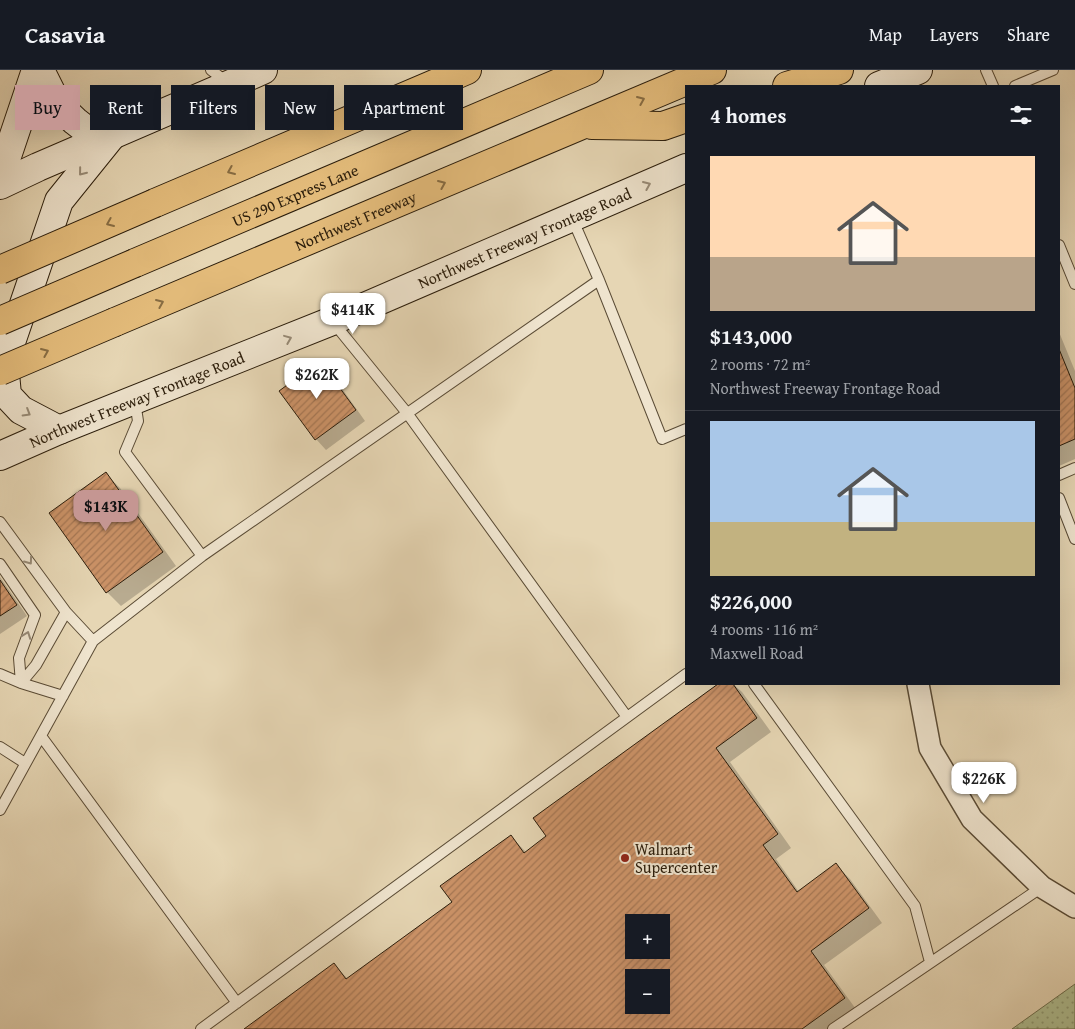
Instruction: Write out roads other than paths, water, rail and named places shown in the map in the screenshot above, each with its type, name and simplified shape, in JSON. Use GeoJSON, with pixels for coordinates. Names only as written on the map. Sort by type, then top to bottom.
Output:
{"type":"FeatureCollection","features":[{"type":"Feature","properties":{"kind":"highway"},"geometry":{"type":"LineString","coordinates":[[0,270],[467,70]]}},
{"type":"Feature","properties":{"kind":"highway","name":"US 290 Express Lane"},"geometry":{"type":"LineString","coordinates":[[0,321],[589,70]]}},
{"type":"Feature","properties":{"kind":"highway","name":"Northwest Freeway"},"geometry":{"type":"LineString","coordinates":[[0,371],[712,70]]}},
{"type":"Feature","properties":{"kind":"highway"},"geometry":{"type":"LineString","coordinates":[[791,85],[839,70]]}},
{"type":"Feature","properties":{"kind":"highway"},"geometry":{"type":"LineString","coordinates":[[580,125],[663,126],[685,118]]}},
{"type":"Feature","properties":{"kind":"main road"},"geometry":{"type":"LineString","coordinates":[[0,176],[36,70]]}},
{"type":"Feature","properties":{"kind":"main road"},"geometry":{"type":"LineString","coordinates":[[40,70],[57,104],[75,121],[89,132],[113,134]]}},
{"type":"Feature","properties":{"kind":"main road"},"geometry":{"type":"LineString","coordinates":[[0,185],[113,134],[220,77],[263,70]]}},
{"type":"Feature","properties":{"kind":"main road"},"geometry":{"type":"LineString","coordinates":[[880,85],[918,70]]}},
{"type":"Feature","properties":{"kind":"main road"},"geometry":{"type":"LineString","coordinates":[[59,430],[20,410],[6,395],[4,364],[59,201],[113,134]]}},
{"type":"Feature","properties":{"kind":"main road","name":"Northwest Freeway Frontage Road"},"geometry":{"type":"LineString","coordinates":[[0,456],[59,430],[332,321],[685,168]]}},
{"type":"Feature","properties":{"kind":"street"},"geometry":{"type":"LineString","coordinates":[[918,685],[930,748],[972,819],[1042,887],[1075,907]]}},
{"type":"Feature","properties":{"kind":"lane"},"geometry":{"type":"LineString","coordinates":[[986,70],[993,85]]}},
{"type":"Feature","properties":{"kind":"lane"},"geometry":{"type":"LineString","coordinates":[[1017,85],[1053,70]]}},
{"type":"Feature","properties":{"kind":"lane"},"geometry":{"type":"LineString","coordinates":[[572,217],[662,439],[685,429]]}},
{"type":"Feature","properties":{"kind":"lane"},"geometry":{"type":"LineString","coordinates":[[1060,247],[1075,284]]}},
{"type":"Feature","properties":{"kind":"lane"},"geometry":{"type":"LineString","coordinates":[[0,810],[92,641],[202,556],[599,280]]}},
{"type":"Feature","properties":{"kind":"lane"},"geometry":{"type":"LineString","coordinates":[[332,321],[407,413],[627,717]]}},
{"type":"Feature","properties":{"kind":"lane"},"geometry":{"type":"LineString","coordinates":[[135,400],[138,421],[125,452],[202,556]]}},
{"type":"Feature","properties":{"kind":"lane"},"geometry":{"type":"LineString","coordinates":[[1060,475],[1075,468]]}},
{"type":"Feature","properties":{"kind":"lane"},"geometry":{"type":"LineString","coordinates":[[1060,501],[1075,539]]}},
{"type":"Feature","properties":{"kind":"lane"},"geometry":{"type":"LineString","coordinates":[[0,522],[66,612],[92,641]]}},
{"type":"Feature","properties":{"kind":"lane"},"geometry":{"type":"LineString","coordinates":[[0,564],[35,616],[19,658],[21,683]]}},
{"type":"Feature","properties":{"kind":"lane"},"geometry":{"type":"LineString","coordinates":[[21,683],[36,665],[66,612]]}},
{"type":"Feature","properties":{"kind":"lane"},"geometry":{"type":"LineString","coordinates":[[0,674],[21,683],[63,696]]}},
{"type":"Feature","properties":{"kind":"lane"},"geometry":{"type":"LineString","coordinates":[[201,1029],[685,675]]}},
{"type":"Feature","properties":{"kind":"lane"},"geometry":{"type":"LineString","coordinates":[[755,685],[915,906],[930,962]]}},
{"type":"Feature","properties":{"kind":"lane"},"geometry":{"type":"LineString","coordinates":[[41,736],[237,1003]]}},
{"type":"Feature","properties":{"kind":"lane"},"geometry":{"type":"LineString","coordinates":[[0,747],[26,763]]}},
{"type":"Feature","properties":{"kind":"lane"},"geometry":{"type":"LineString","coordinates":[[833,1029],[1042,887]]}},
{"type":"Feature","properties":{"kind":"place","name":"Walmart Supercenter"},"geometry":{"type":"Point","coordinates":[625,858]}}]}
